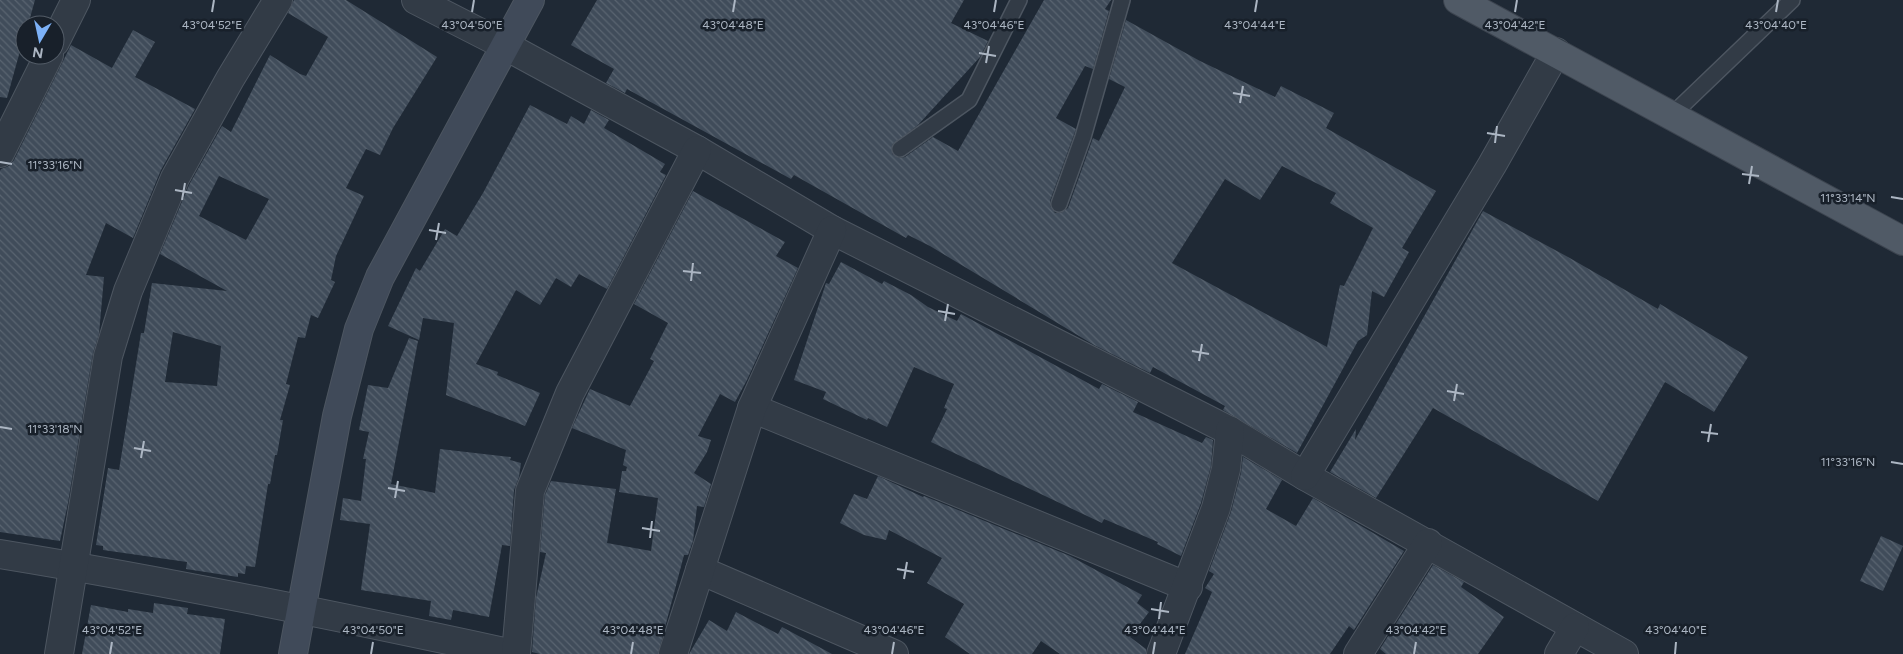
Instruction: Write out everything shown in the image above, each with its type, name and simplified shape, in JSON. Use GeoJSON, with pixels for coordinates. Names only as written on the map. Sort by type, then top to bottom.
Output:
{"type":"FeatureCollection","features":[{"type":"Feature","properties":{"kind":"main road"},"geometry":{"type":"LineString","coordinates":[[1458,0],[1903,241]]}},
{"type":"Feature","properties":{"kind":"street"},"geometry":{"type":"LineString","coordinates":[[65,22],[76,0]]}},
{"type":"Feature","properties":{"kind":"street"},"geometry":{"type":"LineString","coordinates":[[59,654],[108,356],[128,291],[176,178],[230,79],[278,0]]}},
{"type":"Feature","properties":{"kind":"street"},"geometry":{"type":"LineString","coordinates":[[416,0],[506,46],[697,150],[832,230],[1230,431],[1305,476],[1624,654]]}},
{"type":"Feature","properties":{"kind":"street"},"geometry":{"type":"LineString","coordinates":[[293,654],[337,416],[361,322],[380,276],[530,0]]}},
{"type":"Feature","properties":{"kind":"street"},"geometry":{"type":"LineString","coordinates":[[1305,476],[1492,165],[1556,52]]}},
{"type":"Feature","properties":{"kind":"street"},"geometry":{"type":"LineString","coordinates":[[0,153],[44,65]]}},
{"type":"Feature","properties":{"kind":"street"},"geometry":{"type":"LineString","coordinates":[[0,554],[301,609],[515,654],[530,491],[570,393],[697,150]]}},
{"type":"Feature","properties":{"kind":"street"},"geometry":{"type":"LineString","coordinates":[[673,654],[752,408],[832,230]]}},
{"type":"Feature","properties":{"kind":"street"},"geometry":{"type":"LineString","coordinates":[[752,408],[1188,587]]}},
{"type":"Feature","properties":{"kind":"street"},"geometry":{"type":"LineString","coordinates":[[1161,654],[1188,587],[1216,508],[1226,469],[1230,431]]}},
{"type":"Feature","properties":{"kind":"street"},"geometry":{"type":"LineString","coordinates":[[1358,654],[1428,544]]}},
{"type":"Feature","properties":{"kind":"street"},"geometry":{"type":"LineString","coordinates":[[700,570],[894,654]]}},
{"type":"Feature","properties":{"kind":"street"},"geometry":{"type":"LineString","coordinates":[[1559,654],[1574,627]]}},
{"type":"Feature","properties":{"kind":"lane"},"geometry":{"type":"LineString","coordinates":[[900,148],[969,100],[1019,0]]}},
{"type":"Feature","properties":{"kind":"lane"},"geometry":{"type":"LineString","coordinates":[[1059,204],[1083,136],[1122,0]]}},
{"type":"Feature","properties":{"kind":"lane"},"geometry":{"type":"LineString","coordinates":[[1672,115],[1792,0]]}},
{"type":"Feature","properties":{"kind":"building"},"geometry":{"type":"Polygon","coordinates":[[[0,0],[35,0],[31,15],[15,15],[16,65],[7,98],[0,97],[0,0]]]}},
{"type":"Feature","properties":{"kind":"building"},"geometry":{"type":"Polygon","coordinates":[[[294,0],[346,0],[437,57],[393,128],[380,155],[366,149],[346,188],[364,196],[336,256],[331,280],[335,282],[318,318],[311,315],[305,338],[298,337],[286,384],[290,385],[280,420],[283,420],[277,455],[275,455],[270,484],[268,484],[255,567],[246,566],[245,574],[238,573],[238,577],[186,569],[187,562],[103,550],[103,546],[96,545],[108,468],[119,470],[141,333],[144,333],[152,283],[227,291],[160,254],[189,185],[222,126],[231,132],[270,55],[306,76],[328,37],[288,13],[294,0]],[[219,176],[199,216],[246,240],[269,199],[219,176]],[[173,332],[165,382],[217,386],[221,346],[173,332]]]}},
{"type":"Feature","properties":{"kind":"building"},"geometry":{"type":"Polygon","coordinates":[[[597,0],[964,0],[951,23],[988,41],[980,57],[918,125],[892,145],[892,154],[900,158],[905,157],[933,137],[958,151],[1044,0],[1111,0],[1105,9],[1109,11],[1093,69],[1085,66],[1056,118],[1076,129],[1050,201],[1050,206],[1055,213],[1061,213],[1068,208],[1093,138],[1099,141],[1125,87],[1109,79],[1126,20],[1200,61],[1275,97],[1281,86],[1334,113],[1326,128],[1436,191],[1402,248],[1409,252],[1384,297],[1372,291],[1367,335],[1358,341],[1297,453],[1223,410],[1225,406],[1153,367],[1150,373],[1094,345],[930,246],[908,235],[906,238],[794,175],[791,179],[627,89],[625,93],[606,83],[614,69],[571,45],[597,0]],[[1282,166],[1260,200],[1225,179],[1172,263],[1327,347],[1340,285],[1344,286],[1373,228],[1330,203],[1336,193],[1282,166]]]}},
{"type":"Feature","properties":{"kind":"building"},"geometry":{"type":"Polygon","coordinates":[[[133,30],[155,42],[135,77],[195,109],[161,170],[133,238],[106,223],[86,275],[104,277],[99,334],[93,353],[60,541],[0,532],[0,171],[9,166],[14,160],[61,65],[65,65],[65,57],[71,45],[112,68],[133,30]]]}},
{"type":"Feature","properties":{"kind":"building"},"geometry":{"type":"Polygon","coordinates":[[[530,105],[567,124],[571,116],[584,124],[591,110],[609,120],[604,128],[665,164],[660,172],[666,175],[607,289],[579,274],[571,287],[556,278],[540,305],[516,290],[476,364],[498,372],[497,375],[540,393],[525,426],[446,395],[454,323],[423,318],[419,340],[388,326],[416,268],[420,271],[445,229],[457,236],[483,193],[530,105]]]}},
{"type":"Feature","properties":{"kind":"building"},"geometry":{"type":"Polygon","coordinates":[[[693,191],[785,242],[776,256],[798,268],[735,402],[720,394],[698,436],[711,440],[707,452],[694,473],[711,484],[704,507],[697,506],[693,541],[688,555],[684,555],[658,654],[540,654],[532,652],[536,598],[546,553],[540,552],[545,495],[551,481],[616,489],[607,543],[651,551],[658,498],[619,492],[622,471],[626,471],[627,467],[623,465],[626,450],[572,428],[590,389],[630,406],[654,361],[650,359],[668,323],[634,304],[693,191]]]}},
{"type":"Feature","properties":{"kind":"building"},"geometry":{"type":"Polygon","coordinates":[[[1483,211],[1658,309],[1660,304],[1748,357],[1714,412],[1665,382],[1598,501],[1433,408],[1376,498],[1330,472],[1356,429],[1355,440],[1483,211]]]}},
{"type":"Feature","properties":{"kind":"building"},"geometry":{"type":"Polygon","coordinates":[[[841,262],[882,284],[884,281],[911,295],[928,307],[957,321],[961,314],[1099,389],[1102,384],[1138,402],[1133,412],[1202,443],[1206,437],[1213,440],[1211,466],[1201,503],[1181,556],[1157,544],[1158,542],[1104,519],[1102,523],[931,442],[947,409],[944,408],[954,384],[914,367],[887,427],[868,418],[867,420],[823,399],[826,392],[794,380],[826,283],[829,284],[841,262]]]}},
{"type":"Feature","properties":{"kind":"building"},"geometry":{"type":"Polygon","coordinates":[[[409,338],[418,341],[391,484],[435,493],[440,449],[511,457],[510,460],[521,463],[519,477],[514,490],[510,546],[502,545],[489,617],[453,610],[451,620],[429,616],[431,601],[361,590],[370,524],[340,520],[343,498],[361,501],[366,459],[363,459],[369,432],[359,430],[368,385],[388,388],[409,338]]]}},
{"type":"Feature","properties":{"kind":"building"},"geometry":{"type":"Polygon","coordinates":[[[1243,457],[1282,480],[1266,509],[1296,526],[1313,498],[1404,551],[1354,630],[1349,626],[1330,654],[1185,654],[1212,592],[1205,588],[1214,574],[1209,571],[1231,512],[1243,457]]]}},
{"type":"Feature","properties":{"kind":"building"},"geometry":{"type":"Polygon","coordinates":[[[878,476],[923,497],[1070,556],[1142,595],[1137,603],[1149,612],[1130,637],[1146,649],[1146,654],[1060,654],[1041,641],[1032,654],[970,654],[945,637],[964,604],[927,583],[942,558],[889,530],[886,540],[864,535],[840,523],[854,494],[867,499],[878,476]]]}},
{"type":"Feature","properties":{"kind":"building"},"geometry":{"type":"Polygon","coordinates":[[[1881,536],[1903,546],[1883,591],[1860,581],[1881,536]]]}},
{"type":"Feature","properties":{"kind":"building"},"geometry":{"type":"Polygon","coordinates":[[[1433,565],[1464,582],[1461,587],[1504,617],[1478,654],[1386,654],[1380,649],[1433,565]]]}},
{"type":"Feature","properties":{"kind":"building"},"geometry":{"type":"Polygon","coordinates":[[[154,603],[188,608],[187,614],[225,619],[220,654],[82,654],[91,605],[128,612],[128,609],[153,613],[154,603]]]}},
{"type":"Feature","properties":{"kind":"building"},"geometry":{"type":"Polygon","coordinates":[[[736,612],[778,634],[782,627],[832,654],[689,654],[709,620],[727,631],[736,612]]]}}]}
